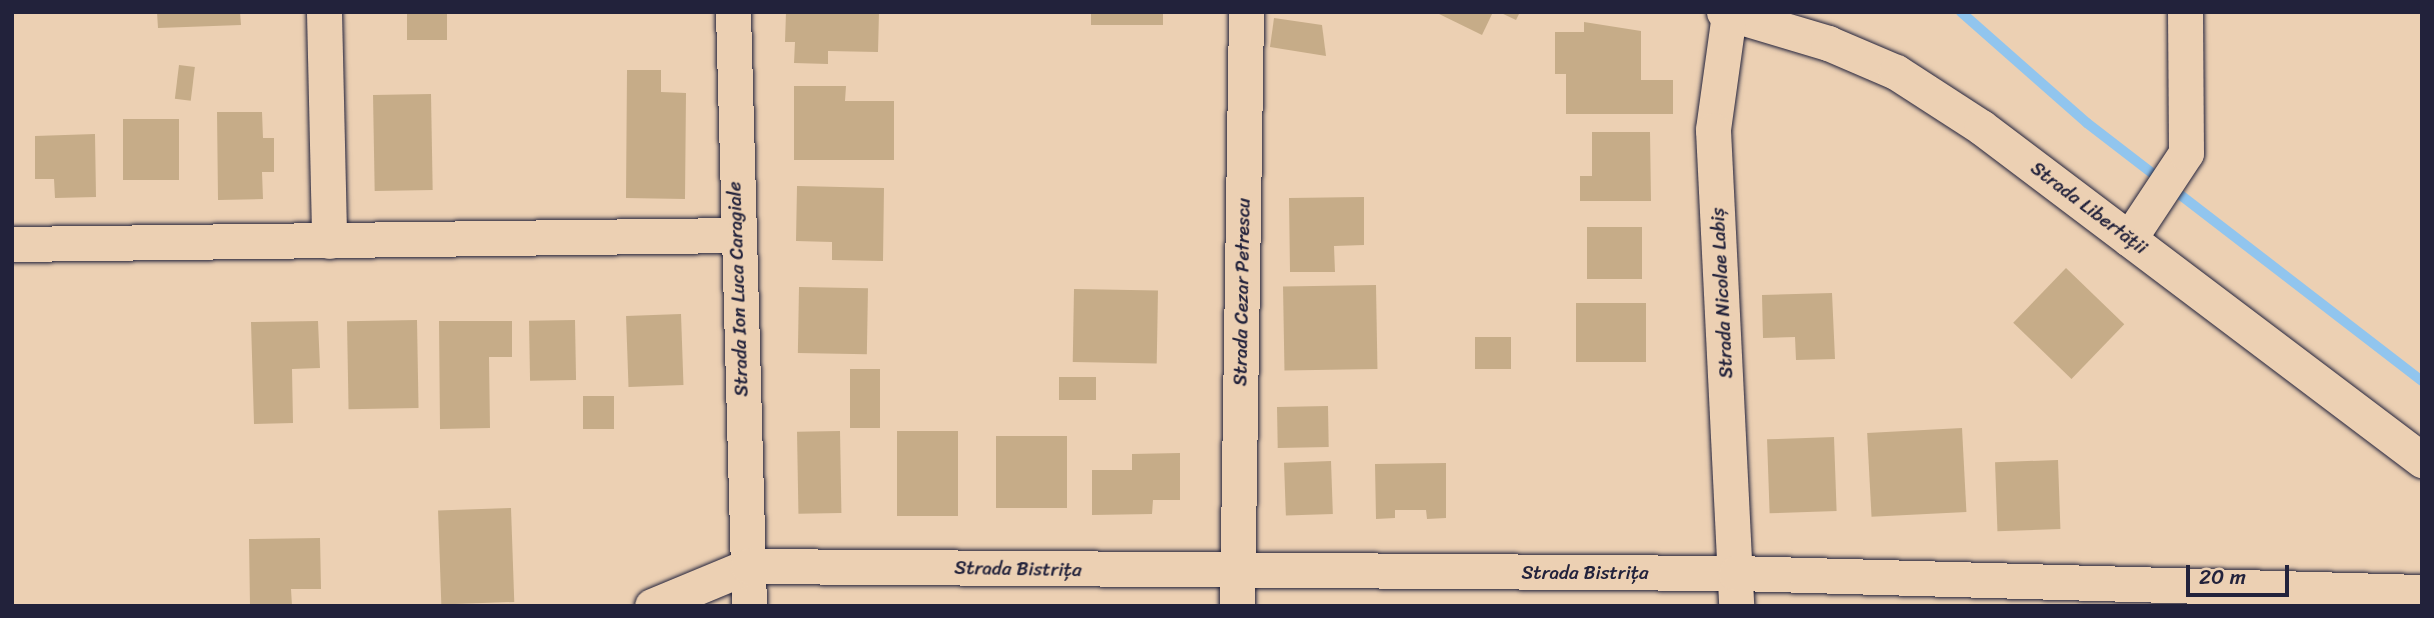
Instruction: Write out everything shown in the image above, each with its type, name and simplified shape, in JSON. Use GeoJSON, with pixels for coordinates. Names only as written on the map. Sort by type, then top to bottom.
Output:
{"type":"FeatureCollection","features":[{"type":"Feature","properties":{"kind":"street"},"geometry":{"type":"LineString","coordinates":[[324,12],[329,241]]}},
{"type":"Feature","properties":{"kind":"street","name":"Strada Ion Luca Caragiale"},"geometry":{"type":"LineString","coordinates":[[733,12],[736,235],[749,606]]}},
{"type":"Feature","properties":{"kind":"street","name":"Strada Cezar Petrescu"},"geometry":{"type":"LineString","coordinates":[[1237,589],[1246,12]]}},
{"type":"Feature","properties":{"kind":"street"},"geometry":{"type":"LineString","coordinates":[[2129,239],[2158,200],[2186,153],[2185,12]]}},
{"type":"Feature","properties":{"kind":"street","name":"Strada Libertății"},"geometry":{"type":"LineString","coordinates":[[1727,13],[1828,43],[1896,72],[1981,127],[2422,460]]}},
{"type":"Feature","properties":{"kind":"street","name":"Strada Nicolae Labiș"},"geometry":{"type":"LineString","coordinates":[[1727,13],[1713,130],[1736,589]]}},
{"type":"Feature","properties":{"kind":"street"},"geometry":{"type":"LineString","coordinates":[[12,244],[736,235]]}},
{"type":"Feature","properties":{"kind":"street"},"geometry":{"type":"LineString","coordinates":[[652,606],[748,565]]}},
{"type":"Feature","properties":{"kind":"street","name":"Strada Bistrița"},"geometry":{"type":"LineString","coordinates":[[748,565],[1237,589],[2422,592]]}},
{"type":"Feature","properties":{"kind":"building"},"geometry":{"type":"Polygon","coordinates":[[[157,12],[240,12],[241,25],[158,28],[157,12]]]}},
{"type":"Feature","properties":{"kind":"building"},"geometry":{"type":"Polygon","coordinates":[[[407,12],[447,12],[447,40],[407,40],[407,12]]]}},
{"type":"Feature","properties":{"kind":"building"},"geometry":{"type":"Polygon","coordinates":[[[786,12],[879,12],[878,52],[828,51],[828,64],[794,63],[795,42],[785,42],[786,12]]]}},
{"type":"Feature","properties":{"kind":"building"},"geometry":{"type":"Polygon","coordinates":[[[1091,12],[1163,12],[1163,25],[1091,25],[1091,12]]]}},
{"type":"Feature","properties":{"kind":"building"},"geometry":{"type":"Polygon","coordinates":[[[1435,12],[1493,12],[1482,35],[1435,12]]]}},
{"type":"Feature","properties":{"kind":"building"},"geometry":{"type":"Polygon","coordinates":[[[1499,12],[1520,12],[1516,20],[1499,12]]]}},
{"type":"Feature","properties":{"kind":"building"},"geometry":{"type":"Polygon","coordinates":[[[1274,18],[1322,25],[1326,56],[1270,47],[1274,18]]]}},
{"type":"Feature","properties":{"kind":"building"},"geometry":{"type":"Polygon","coordinates":[[[1584,22],[1641,31],[1641,80],[1673,80],[1673,114],[1566,114],[1566,74],[1555,74],[1555,32],[1584,32],[1584,22]]]}},
{"type":"Feature","properties":{"kind":"building"},"geometry":{"type":"Polygon","coordinates":[[[179,65],[195,67],[191,101],[175,99],[179,65]]]}},
{"type":"Feature","properties":{"kind":"building"},"geometry":{"type":"Polygon","coordinates":[[[627,70],[661,70],[661,92],[686,93],[685,199],[626,198],[627,70]]]}},
{"type":"Feature","properties":{"kind":"building"},"geometry":{"type":"Polygon","coordinates":[[[794,86],[846,86],[845,101],[894,101],[894,160],[794,160],[794,86]]]}},
{"type":"Feature","properties":{"kind":"building"},"geometry":{"type":"Polygon","coordinates":[[[431,94],[433,190],[375,191],[373,95],[431,94]]]}},
{"type":"Feature","properties":{"kind":"building"},"geometry":{"type":"Polygon","coordinates":[[[217,112],[262,112],[263,138],[274,138],[274,172],[262,172],[263,199],[218,200],[217,112]]]}},
{"type":"Feature","properties":{"kind":"building"},"geometry":{"type":"Polygon","coordinates":[[[123,119],[179,119],[179,180],[123,180],[123,119]]]}},
{"type":"Feature","properties":{"kind":"building"},"geometry":{"type":"Polygon","coordinates":[[[1592,132],[1650,132],[1651,201],[1580,201],[1580,176],[1592,176],[1592,132]]]}},
{"type":"Feature","properties":{"kind":"building"},"geometry":{"type":"Polygon","coordinates":[[[95,134],[96,197],[55,198],[54,179],[35,179],[35,136],[95,134]]]}},
{"type":"Feature","properties":{"kind":"building"},"geometry":{"type":"Polygon","coordinates":[[[797,186],[884,188],[883,261],[832,260],[832,242],[796,241],[797,186]]]}},
{"type":"Feature","properties":{"kind":"building"},"geometry":{"type":"Polygon","coordinates":[[[1364,197],[1364,245],[1334,246],[1335,272],[1290,272],[1289,198],[1364,197]]]}},
{"type":"Feature","properties":{"kind":"building"},"geometry":{"type":"Polygon","coordinates":[[[1587,227],[1642,227],[1642,279],[1587,279],[1587,227]]]}},
{"type":"Feature","properties":{"kind":"building"},"geometry":{"type":"Polygon","coordinates":[[[2066,268],[2124,324],[2071,379],[2013,323],[2066,268]]]}},
{"type":"Feature","properties":{"kind":"building"},"geometry":{"type":"Polygon","coordinates":[[[1376,285],[1377,369],[1284,371],[1283,287],[1376,285]]]}},
{"type":"Feature","properties":{"kind":"building"},"geometry":{"type":"Polygon","coordinates":[[[799,287],[868,288],[867,354],[798,353],[799,287]]]}},
{"type":"Feature","properties":{"kind":"building"},"geometry":{"type":"Polygon","coordinates":[[[1074,289],[1158,290],[1157,363],[1073,362],[1074,289]]]}},
{"type":"Feature","properties":{"kind":"building"},"geometry":{"type":"Polygon","coordinates":[[[1832,293],[1835,359],[1796,360],[1795,337],[1763,338],[1762,295],[1832,293]]]}},
{"type":"Feature","properties":{"kind":"building"},"geometry":{"type":"Polygon","coordinates":[[[1576,303],[1646,303],[1646,362],[1576,362],[1576,303]]]}},
{"type":"Feature","properties":{"kind":"building"},"geometry":{"type":"Polygon","coordinates":[[[681,314],[683,385],[629,387],[626,316],[681,314]]]}},
{"type":"Feature","properties":{"kind":"building"},"geometry":{"type":"Polygon","coordinates":[[[417,320],[419,408],[349,409],[347,321],[417,320]]]}},
{"type":"Feature","properties":{"kind":"building"},"geometry":{"type":"Polygon","coordinates":[[[575,320],[576,380],[530,381],[529,321],[575,320]]]}},
{"type":"Feature","properties":{"kind":"building"},"geometry":{"type":"Polygon","coordinates":[[[318,321],[320,368],[292,369],[293,423],[254,424],[251,322],[318,321]]]}},
{"type":"Feature","properties":{"kind":"building"},"geometry":{"type":"Polygon","coordinates":[[[439,321],[512,321],[512,357],[489,357],[490,428],[440,429],[439,321]]]}},
{"type":"Feature","properties":{"kind":"building"},"geometry":{"type":"Polygon","coordinates":[[[1475,337],[1511,337],[1511,369],[1475,369],[1475,337]]]}},
{"type":"Feature","properties":{"kind":"building"},"geometry":{"type":"Polygon","coordinates":[[[850,369],[880,369],[880,428],[850,428],[850,369]]]}},
{"type":"Feature","properties":{"kind":"building"},"geometry":{"type":"Polygon","coordinates":[[[1059,377],[1096,377],[1096,400],[1059,400],[1059,377]]]}},
{"type":"Feature","properties":{"kind":"building"},"geometry":{"type":"Polygon","coordinates":[[[583,396],[614,396],[614,429],[583,429],[583,396]]]}},
{"type":"Feature","properties":{"kind":"building"},"geometry":{"type":"Polygon","coordinates":[[[1328,406],[1329,447],[1278,448],[1277,407],[1328,406]]]}},
{"type":"Feature","properties":{"kind":"building"},"geometry":{"type":"Polygon","coordinates":[[[1962,428],[1966,512],[1872,517],[1867,433],[1962,428]]]}},
{"type":"Feature","properties":{"kind":"building"},"geometry":{"type":"Polygon","coordinates":[[[840,431],[841,513],[798,514],[797,432],[840,431]]]}},
{"type":"Feature","properties":{"kind":"building"},"geometry":{"type":"Polygon","coordinates":[[[897,431],[958,431],[958,516],[897,516],[897,431]]]}},
{"type":"Feature","properties":{"kind":"building"},"geometry":{"type":"Polygon","coordinates":[[[996,436],[1067,436],[1067,508],[996,508],[996,436]]]}},
{"type":"Feature","properties":{"kind":"building"},"geometry":{"type":"Polygon","coordinates":[[[1834,437],[1837,511],[1770,513],[1767,439],[1834,437]]]}},
{"type":"Feature","properties":{"kind":"building"},"geometry":{"type":"Polygon","coordinates":[[[1180,453],[1180,500],[1153,500],[1152,514],[1092,515],[1092,470],[1132,470],[1132,454],[1180,453]]]}},
{"type":"Feature","properties":{"kind":"building"},"geometry":{"type":"Polygon","coordinates":[[[2058,460],[2060,529],[1997,531],[1995,462],[2058,460]]]}},
{"type":"Feature","properties":{"kind":"building"},"geometry":{"type":"Polygon","coordinates":[[[1331,461],[1333,514],[1286,516],[1284,463],[1331,461]]]}},
{"type":"Feature","properties":{"kind":"building"},"geometry":{"type":"Polygon","coordinates":[[[1446,463],[1446,518],[1427,519],[1426,510],[1395,510],[1395,518],[1376,519],[1375,464],[1446,463]]]}},
{"type":"Feature","properties":{"kind":"building"},"geometry":{"type":"Polygon","coordinates":[[[511,508],[514,602],[441,604],[438,511],[511,508]]]}},
{"type":"Feature","properties":{"kind":"building"},"geometry":{"type":"Polygon","coordinates":[[[320,538],[321,589],[291,589],[292,606],[250,606],[249,539],[320,538]]]}},
{"type":"Feature","properties":{"kind":"waterway"},"geometry":{"type":"LineString","coordinates":[[1961,12],[2087,123],[2422,381]]}}]}
